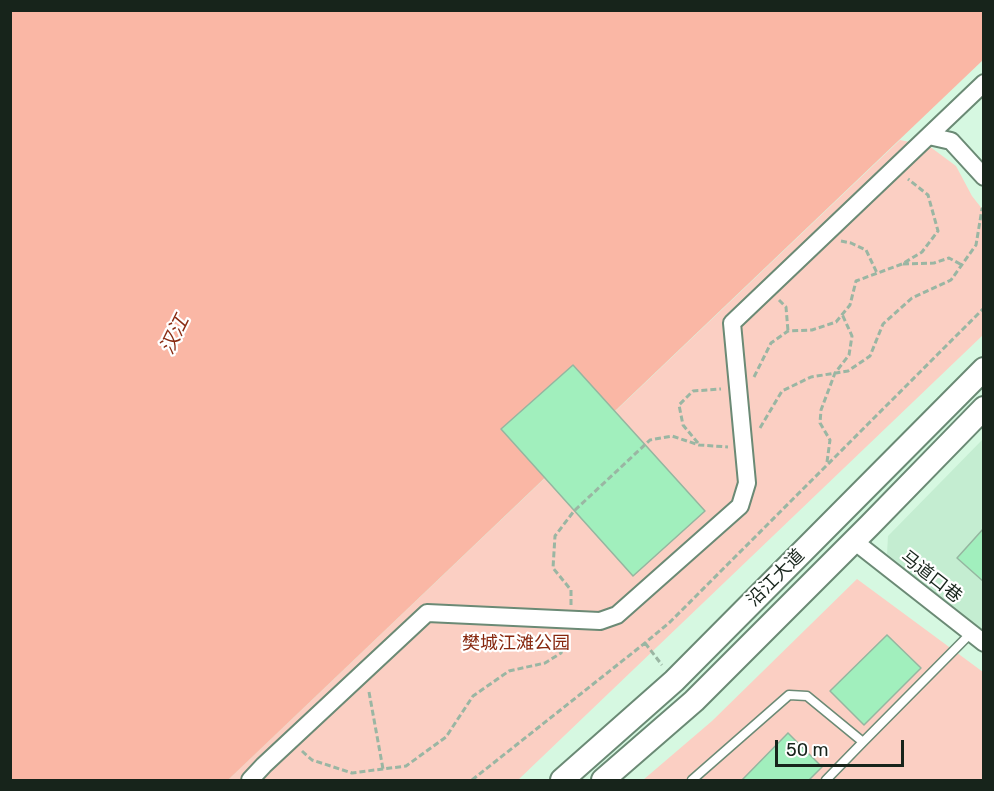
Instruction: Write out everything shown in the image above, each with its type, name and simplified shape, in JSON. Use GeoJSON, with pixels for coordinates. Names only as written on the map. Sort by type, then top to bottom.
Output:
{"type":"FeatureCollection","features":[{"type":"Feature","properties":{"kind":"main road","name":"沿江大道"},"geometry":{"type":"LineString","coordinates":[[562,780],[674,681],[984,369]]}},
{"type":"Feature","properties":{"kind":"main road","name":"沿江大道"},"geometry":{"type":"LineString","coordinates":[[603,780],[694,701],[984,408]]}},
{"type":"Feature","properties":{"kind":"street"},"geometry":{"type":"LineString","coordinates":[[250,780],[427,613],[600,621],[617,615],[740,506],[747,483],[732,323],[984,83]]}},
{"type":"Feature","properties":{"kind":"street"},"geometry":{"type":"LineString","coordinates":[[929,136],[951,141],[984,177]]}},
{"type":"Feature","properties":{"kind":"street","name":"马道口巷"},"geometry":{"type":"LineString","coordinates":[[854,541],[977,638]]}},
{"type":"Feature","properties":{"kind":"lane"},"geometry":{"type":"LineString","coordinates":[[826,780],[862,742],[977,638]]}},
{"type":"Feature","properties":{"kind":"lane"},"geometry":{"type":"LineString","coordinates":[[692,780],[789,695],[807,696],[862,742]]}},
{"type":"Feature","properties":{"kind":"path"},"geometry":{"type":"LineString","coordinates":[[699,445],[683,425],[679,405],[693,391],[738,389],[752,380],[771,343],[788,331],[812,330],[836,322],[850,305],[856,281],[902,264],[922,252],[938,231],[928,195],[893,170]]}},
{"type":"Feature","properties":{"kind":"path"},"geometry":{"type":"LineString","coordinates":[[744,449],[766,419],[782,391],[811,377],[848,371],[870,356],[883,324],[912,298],[951,280],[976,245],[984,207]]}},
{"type":"Feature","properties":{"kind":"path"},"geometry":{"type":"LineString","coordinates":[[823,237],[851,243],[866,250],[877,273]]}},
{"type":"Feature","properties":{"kind":"path"},"geometry":{"type":"LineString","coordinates":[[902,264],[934,263],[949,258],[962,265]]}},
{"type":"Feature","properties":{"kind":"path"},"geometry":{"type":"LineString","coordinates":[[762,295],[778,299],[786,307],[788,331]]}},
{"type":"Feature","properties":{"kind":"path"},"geometry":{"type":"LineString","coordinates":[[472,780],[670,621],[984,308]]}},
{"type":"Feature","properties":{"kind":"path"},"geometry":{"type":"LineString","coordinates":[[827,464],[830,440],[820,423],[821,410],[835,373],[849,355],[852,336],[842,314]]}},
{"type":"Feature","properties":{"kind":"path"},"geometry":{"type":"LineString","coordinates":[[645,643],[674,681]]}},
{"type":"Feature","properties":{"kind":"path"},"geometry":{"type":"LineString","coordinates":[[365,671],[383,770]]}},
{"type":"Feature","properties":{"kind":"shaded area"},"geometry":{"type":"Polygon","coordinates":[[[983,439],[983,631],[887,554],[888,536],[983,439]]]}},
{"type":"Feature","properties":{"kind":"green space","name":"樊城江滩公园"},"geometry":{"type":"Polygon","coordinates":[[[900,140],[929,146],[956,166],[972,196],[983,210],[983,335],[518,780],[228,780],[900,140]]]}},
{"type":"Feature","properties":{"kind":"green space"},"geometry":{"type":"Polygon","coordinates":[[[857,579],[983,672],[983,780],[643,780],[712,721],[857,579]]]}},
{"type":"Feature","properties":{"kind":"water","name":"汉江"},"geometry":{"type":"Polygon","coordinates":[[[10,11],[983,11],[983,60],[228,780],[11,780],[10,11]]]}},
{"type":"Feature","properties":{"kind":"building"},"geometry":{"type":"Polygon","coordinates":[[[573,365],[705,511],[633,576],[501,429],[573,365]]]}},
{"type":"Feature","properties":{"kind":"building"},"geometry":{"type":"Polygon","coordinates":[[[984,528],[984,582],[957,558],[984,528]]]}},
{"type":"Feature","properties":{"kind":"building"},"geometry":{"type":"Polygon","coordinates":[[[887,635],[921,668],[864,725],[830,691],[887,635]]]}},
{"type":"Feature","properties":{"kind":"building"},"geometry":{"type":"Polygon","coordinates":[[[788,733],[822,767],[809,780],[742,780],[788,733]]]}}]}
